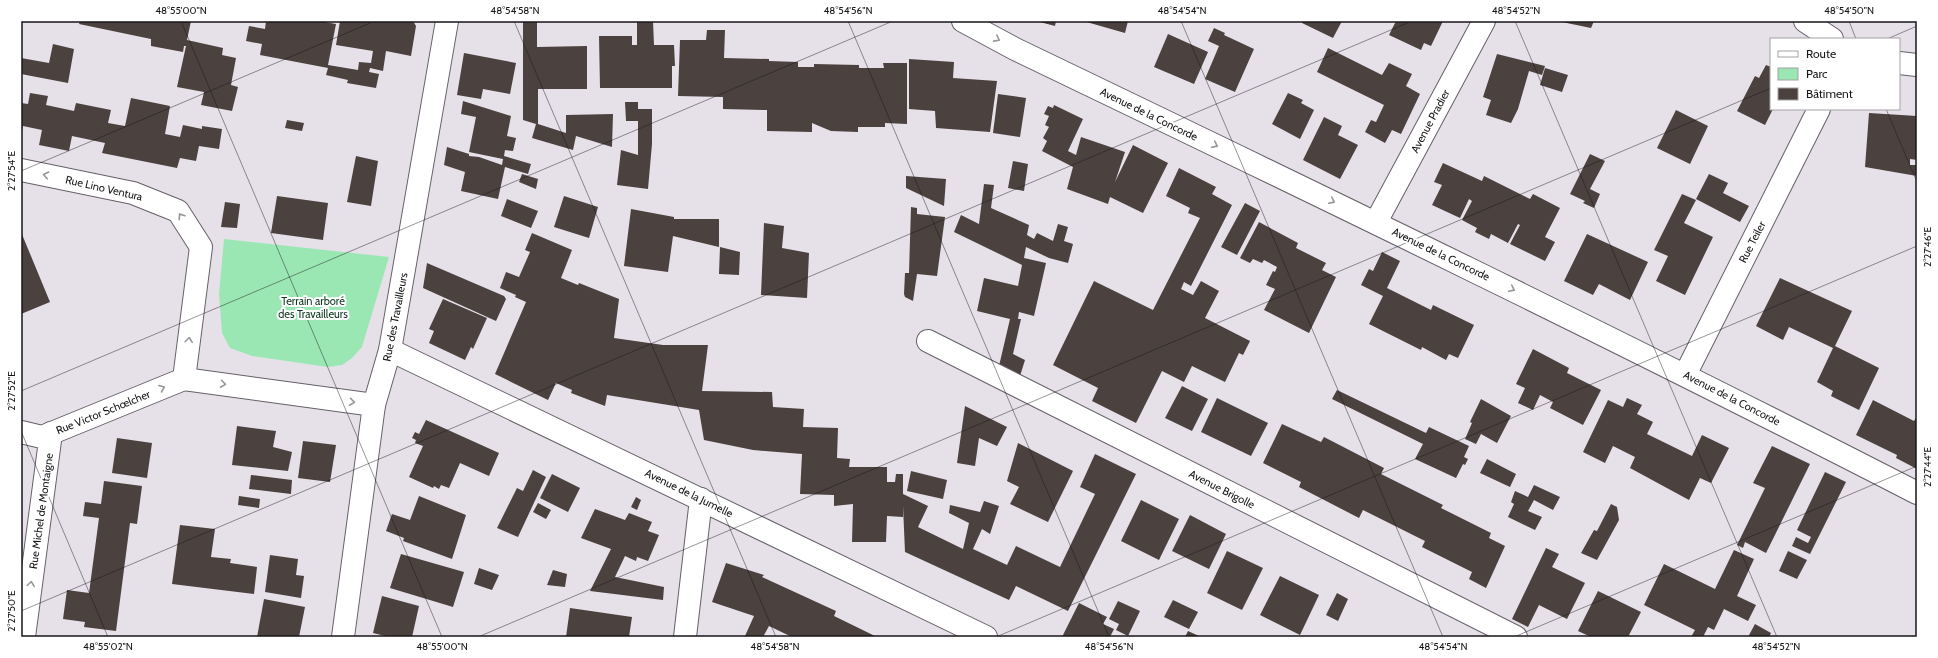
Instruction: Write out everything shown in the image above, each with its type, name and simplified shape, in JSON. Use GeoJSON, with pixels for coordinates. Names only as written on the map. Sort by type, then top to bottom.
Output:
{"type":"FeatureCollection","features":[{"type":"Feature","properties":{"kind":"street","name":"Rue des Travailleurs"},"geometry":{"type":"LineString","coordinates":[[344,637],[374,405],[390,350],[447,21]]}},
{"type":"Feature","properties":{"kind":"street","name":"Avenue de la Concorde"},"geometry":{"type":"LineString","coordinates":[[963,21],[1015,49],[1376,222],[1685,375],[1917,493]]}},
{"type":"Feature","properties":{"kind":"street","name":"Avenue Pradier"},"geometry":{"type":"LineString","coordinates":[[1376,222],[1484,21]]}},
{"type":"Feature","properties":{"kind":"street"},"geometry":{"type":"LineString","coordinates":[[1805,21],[1830,38]]}},
{"type":"Feature","properties":{"kind":"street"},"geometry":{"type":"LineString","coordinates":[[1900,63],[1917,65]]}},
{"type":"Feature","properties":{"kind":"street","name":"Rue Teiler"},"geometry":{"type":"LineString","coordinates":[[1685,375],[1818,110]]}},
{"type":"Feature","properties":{"kind":"street","name":"Rue Lino Ventura"},"geometry":{"type":"LineString","coordinates":[[21,170],[133,193],[178,210],[200,247],[184,379]]}},
{"type":"Feature","properties":{"kind":"street","name":"Avenue Brigolle"},"geometry":{"type":"LineString","coordinates":[[928,341],[1516,637]]}},
{"type":"Feature","properties":{"kind":"street","name":"Avenue de la Jumelle"},"geometry":{"type":"LineString","coordinates":[[390,350],[701,498],[986,637]]}},
{"type":"Feature","properties":{"kind":"street"},"geometry":{"type":"LineString","coordinates":[[184,379],[374,405]]}},
{"type":"Feature","properties":{"kind":"street","name":"Rue Victor Schœlcher"},"geometry":{"type":"LineString","coordinates":[[21,432],[42,437],[184,379]]}},
{"type":"Feature","properties":{"kind":"street","name":"Rue Michel de Montaigne"},"geometry":{"type":"LineString","coordinates":[[24,637],[51,433]]}},
{"type":"Feature","properties":{"kind":"street"},"geometry":{"type":"LineString","coordinates":[[685,637],[701,498]]}},
{"type":"Feature","properties":{"kind":"green space","name":"Terrain arboré des Travailleurs"},"geometry":{"type":"Polygon","coordinates":[[[224,239],[389,257],[362,347],[352,358],[342,365],[328,367],[252,356],[230,348],[222,333],[219,294],[224,239]]]}},
{"type":"Feature","properties":{"kind":"building"},"geometry":{"type":"Polygon","coordinates":[[[80,21],[191,21],[187,40],[223,48],[222,55],[236,58],[231,85],[238,87],[232,111],[201,105],[204,92],[177,87],[186,46],[184,46],[183,52],[151,46],[151,39],[79,24],[80,21]]]}},
{"type":"Feature","properties":{"kind":"building"},"geometry":{"type":"Polygon","coordinates":[[[266,21],[319,21],[336,24],[328,65],[358,70],[359,62],[371,63],[373,51],[336,45],[340,21],[413,21],[416,26],[411,56],[386,51],[383,71],[370,68],[369,72],[379,74],[376,88],[347,83],[348,80],[326,75],[328,68],[260,55],[262,44],[246,41],[249,26],[265,29],[266,21]]]}},
{"type":"Feature","properties":{"kind":"building"},"geometry":{"type":"Polygon","coordinates":[[[523,21],[537,21],[537,47],[587,46],[587,89],[538,89],[538,124],[566,133],[566,115],[613,114],[612,147],[576,136],[573,150],[532,138],[536,124],[523,120],[523,21]]]}},
{"type":"Feature","properties":{"kind":"building"},"geometry":{"type":"Polygon","coordinates":[[[637,21],[653,21],[654,45],[674,45],[675,66],[672,66],[672,88],[600,88],[599,36],[632,36],[632,45],[637,45],[637,21]]]}},
{"type":"Feature","properties":{"kind":"building"},"geometry":{"type":"Polygon","coordinates":[[[1036,21],[1056,21],[1055,26],[1036,21]]]}},
{"type":"Feature","properties":{"kind":"building"},"geometry":{"type":"Polygon","coordinates":[[[1083,21],[1128,21],[1125,33],[1083,21]]]}},
{"type":"Feature","properties":{"kind":"building"},"geometry":{"type":"Polygon","coordinates":[[[1303,21],[1342,21],[1333,38],[1302,23],[1303,21]]]}},
{"type":"Feature","properties":{"kind":"building"},"geometry":{"type":"Polygon","coordinates":[[[1396,21],[1443,21],[1431,46],[1424,43],[1421,50],[1389,35],[1396,21]]]}},
{"type":"Feature","properties":{"kind":"building"},"geometry":{"type":"Polygon","coordinates":[[[1557,21],[1594,21],[1591,28],[1557,21]]]}},
{"type":"Feature","properties":{"kind":"building"},"geometry":{"type":"Polygon","coordinates":[[[1214,28],[1225,33],[1224,35],[1254,49],[1235,92],[1205,79],[1219,46],[1208,41],[1214,28]]]}},
{"type":"Feature","properties":{"kind":"building"},"geometry":{"type":"Polygon","coordinates":[[[707,30],[725,30],[724,58],[769,59],[769,61],[798,62],[798,67],[814,67],[814,64],[859,65],[859,68],[884,68],[883,63],[907,63],[907,124],[885,123],[885,127],[858,127],[858,132],[831,131],[812,123],[812,132],[767,131],[767,110],[723,109],[723,97],[678,96],[680,40],[706,40],[707,30]]]}},
{"type":"Feature","properties":{"kind":"building"},"geometry":{"type":"Polygon","coordinates":[[[1168,34],[1208,52],[1194,84],[1154,67],[1168,34]]]}},
{"type":"Feature","properties":{"kind":"building"},"geometry":{"type":"Polygon","coordinates":[[[53,44],[74,49],[68,83],[21,74],[21,58],[49,63],[53,44]]]}},
{"type":"Feature","properties":{"kind":"building"},"geometry":{"type":"Polygon","coordinates":[[[1328,48],[1382,75],[1389,63],[1412,74],[1406,86],[1420,94],[1401,134],[1392,130],[1385,143],[1365,132],[1371,120],[1376,122],[1384,105],[1317,72],[1328,48]]]}},
{"type":"Feature","properties":{"kind":"building"},"geometry":{"type":"Polygon","coordinates":[[[464,53],[516,63],[510,94],[483,89],[481,99],[457,95],[464,53]]]}},
{"type":"Feature","properties":{"kind":"building"},"geometry":{"type":"Polygon","coordinates":[[[1497,54],[1545,66],[1542,75],[1529,71],[1518,109],[1511,123],[1486,115],[1491,100],[1483,97],[1497,54]]]}},
{"type":"Feature","properties":{"kind":"building"},"geometry":{"type":"Polygon","coordinates":[[[909,59],[954,62],[953,78],[997,81],[990,132],[936,128],[935,111],[909,109],[909,59]]]}},
{"type":"Feature","properties":{"kind":"building"},"geometry":{"type":"Polygon","coordinates":[[[1766,65],[1770,67],[1770,110],[1772,110],[1765,125],[1737,111],[1755,76],[1759,78],[1766,65]]]}},
{"type":"Feature","properties":{"kind":"building"},"geometry":{"type":"Polygon","coordinates":[[[1545,68],[1568,75],[1562,92],[1540,85],[1545,68]]]}},
{"type":"Feature","properties":{"kind":"building"},"geometry":{"type":"Polygon","coordinates":[[[30,93],[48,96],[46,105],[74,111],[76,103],[111,110],[108,123],[125,126],[131,98],[170,106],[165,134],[180,137],[183,125],[202,129],[202,126],[222,129],[219,149],[199,146],[196,161],[180,158],[177,168],[102,153],[105,143],[72,136],[69,151],[39,145],[42,130],[23,126],[21,134],[21,103],[28,104],[30,93]]]}},
{"type":"Feature","properties":{"kind":"building"},"geometry":{"type":"Polygon","coordinates":[[[1288,93],[1303,100],[1301,103],[1314,110],[1300,139],[1272,124],[1288,93]]]}},
{"type":"Feature","properties":{"kind":"building"},"geometry":{"type":"Polygon","coordinates":[[[998,94],[1026,98],[1020,137],[993,133],[998,94]]]}},
{"type":"Feature","properties":{"kind":"building"},"geometry":{"type":"Polygon","coordinates":[[[463,101],[511,116],[507,136],[516,138],[513,151],[505,150],[504,156],[531,164],[528,174],[505,167],[498,199],[461,191],[465,172],[444,165],[447,147],[469,154],[469,156],[479,157],[502,165],[503,159],[469,152],[476,117],[461,114],[463,101]]]}},
{"type":"Feature","properties":{"kind":"building"},"geometry":{"type":"Polygon","coordinates":[[[625,102],[638,102],[638,109],[652,109],[652,144],[648,189],[617,185],[621,150],[638,155],[638,121],[626,121],[625,102]]]}},
{"type":"Feature","properties":{"kind":"building"},"geometry":{"type":"Polygon","coordinates":[[[1054,105],[1083,119],[1068,151],[1076,155],[1081,137],[1125,152],[1115,182],[1133,145],[1168,163],[1143,213],[1110,197],[1108,204],[1067,189],[1073,167],[1042,151],[1047,141],[1043,138],[1049,127],[1045,125],[1049,116],[1044,114],[1048,106],[1053,108],[1054,105]]]}},
{"type":"Feature","properties":{"kind":"building"},"geometry":{"type":"Polygon","coordinates":[[[1676,110],[1708,126],[1690,164],[1657,148],[1676,110]]]}},
{"type":"Feature","properties":{"kind":"building"},"geometry":{"type":"Polygon","coordinates":[[[1869,113],[1917,116],[1917,160],[1910,159],[1910,165],[1917,165],[1917,176],[1865,167],[1869,113]]]}},
{"type":"Feature","properties":{"kind":"building"},"geometry":{"type":"Polygon","coordinates":[[[1324,117],[1342,126],[1338,135],[1358,145],[1340,179],[1303,160],[1324,117]]]}},
{"type":"Feature","properties":{"kind":"building"},"geometry":{"type":"Polygon","coordinates":[[[287,120],[304,123],[302,131],[285,128],[287,120]]]}},
{"type":"Feature","properties":{"kind":"building"},"geometry":{"type":"Polygon","coordinates":[[[1590,154],[1605,161],[1590,189],[1600,194],[1594,208],[1583,203],[1585,201],[1570,194],[1590,154]]]}},
{"type":"Feature","properties":{"kind":"building"},"geometry":{"type":"Polygon","coordinates":[[[356,156],[378,161],[371,206],[347,202],[356,156]]]}},
{"type":"Feature","properties":{"kind":"building"},"geometry":{"type":"Polygon","coordinates":[[[1013,161],[1028,164],[1024,191],[1008,188],[1013,161]]]}},
{"type":"Feature","properties":{"kind":"building"},"geometry":{"type":"Polygon","coordinates":[[[1443,163],[1482,181],[1484,176],[1530,199],[1533,194],[1560,208],[1545,237],[1555,242],[1545,261],[1510,244],[1520,225],[1518,224],[1508,243],[1491,234],[1489,239],[1475,232],[1477,228],[1462,220],[1472,201],[1469,199],[1460,218],[1432,205],[1442,185],[1434,182],[1443,163]]]}},
{"type":"Feature","properties":{"kind":"building"},"geometry":{"type":"Polygon","coordinates":[[[1179,168],[1216,187],[1212,194],[1232,205],[1191,286],[1184,282],[1181,289],[1193,295],[1201,281],[1219,291],[1205,318],[1250,341],[1243,355],[1239,353],[1225,382],[1192,366],[1184,382],[1162,371],[1136,423],[1092,401],[1098,388],[1053,365],[1094,281],[1153,310],[1200,218],[1188,213],[1190,208],[1166,196],[1179,168]]]}},
{"type":"Feature","properties":{"kind":"building"},"geometry":{"type":"Polygon","coordinates":[[[522,174],[538,179],[536,189],[519,182],[522,174]]]}},
{"type":"Feature","properties":{"kind":"building"},"geometry":{"type":"Polygon","coordinates":[[[1709,174],[1728,183],[1723,193],[1749,206],[1740,222],[1696,199],[1709,174]]]}},
{"type":"Feature","properties":{"kind":"building"},"geometry":{"type":"Polygon","coordinates":[[[906,176],[946,179],[944,206],[906,188],[906,176]]]}},
{"type":"Feature","properties":{"kind":"building"},"geometry":{"type":"Polygon","coordinates":[[[984,184],[994,185],[991,208],[1029,225],[1027,235],[1034,239],[1037,233],[1053,241],[1058,224],[1068,227],[1064,241],[1073,244],[1068,263],[1049,258],[1026,247],[1024,258],[1046,263],[1034,316],[1019,312],[1018,319],[1021,319],[1013,354],[1025,360],[1020,376],[999,366],[1010,319],[977,311],[984,278],[1018,286],[1022,265],[954,232],[961,215],[979,224],[984,184]]]}},
{"type":"Feature","properties":{"kind":"building"},"geometry":{"type":"Polygon","coordinates":[[[1682,194],[1696,200],[1684,223],[1713,237],[1685,295],[1656,281],[1668,256],[1654,250],[1682,194]]]}},
{"type":"Feature","properties":{"kind":"building"},"geometry":{"type":"Polygon","coordinates":[[[277,196],[328,203],[323,240],[271,233],[277,196]]]}},
{"type":"Feature","properties":{"kind":"building"},"geometry":{"type":"Polygon","coordinates":[[[564,196],[598,207],[589,238],[554,227],[564,196]]]}},
{"type":"Feature","properties":{"kind":"building"},"geometry":{"type":"Polygon","coordinates":[[[507,199],[538,211],[531,228],[501,216],[507,199]]]}},
{"type":"Feature","properties":{"kind":"building"},"geometry":{"type":"Polygon","coordinates":[[[225,202],[240,204],[237,228],[221,227],[225,202]]]}},
{"type":"Feature","properties":{"kind":"building"},"geometry":{"type":"Polygon","coordinates":[[[1245,203],[1260,211],[1237,255],[1221,247],[1245,203]]]}},
{"type":"Feature","properties":{"kind":"building"},"geometry":{"type":"Polygon","coordinates":[[[911,207],[917,208],[917,214],[945,217],[937,276],[917,274],[913,301],[905,297],[904,294],[905,273],[909,273],[911,207]]]}},
{"type":"Feature","properties":{"kind":"building"},"geometry":{"type":"Polygon","coordinates":[[[631,209],[674,217],[674,219],[719,219],[719,247],[673,236],[668,272],[624,266],[631,209]]]}},
{"type":"Feature","properties":{"kind":"building"},"geometry":{"type":"Polygon","coordinates":[[[1259,222],[1298,243],[1296,248],[1326,263],[1322,270],[1336,277],[1309,333],[1264,310],[1275,289],[1266,285],[1273,271],[1275,272],[1277,267],[1264,260],[1262,263],[1253,259],[1250,263],[1240,258],[1259,222]]]}},
{"type":"Feature","properties":{"kind":"building"},"geometry":{"type":"Polygon","coordinates":[[[764,223],[784,226],[782,248],[809,253],[807,298],[761,295],[764,223]]]}},
{"type":"Feature","properties":{"kind":"building"},"geometry":{"type":"Polygon","coordinates":[[[21,232],[50,302],[21,314],[21,232]]]}},
{"type":"Feature","properties":{"kind":"building"},"geometry":{"type":"Polygon","coordinates":[[[532,233],[572,250],[561,278],[578,285],[579,283],[619,299],[614,338],[663,345],[708,345],[702,391],[772,392],[773,407],[804,409],[803,427],[838,428],[837,458],[850,459],[849,467],[887,467],[887,482],[895,482],[896,474],[903,474],[903,494],[928,506],[918,527],[963,549],[969,523],[949,513],[950,505],[980,512],[984,501],[999,506],[990,534],[982,529],[973,549],[1007,565],[1016,546],[1060,567],[1095,494],[1080,487],[1095,454],[1136,474],[1068,611],[1016,586],[1009,600],[905,552],[903,506],[903,517],[887,516],[886,542],[852,542],[853,504],[834,506],[834,495],[800,494],[802,454],[753,450],[704,440],[699,410],[607,395],[605,406],[571,393],[572,390],[556,383],[548,400],[495,374],[526,302],[515,297],[516,295],[500,288],[506,272],[519,277],[530,252],[525,250],[532,233]]]}},
{"type":"Feature","properties":{"kind":"building"},"geometry":{"type":"Polygon","coordinates":[[[1587,234],[1648,262],[1630,300],[1599,284],[1593,295],[1564,281],[1587,234]]]}},
{"type":"Feature","properties":{"kind":"building"},"geometry":{"type":"Polygon","coordinates":[[[720,247],[740,252],[739,275],[719,274],[720,247]]]}},
{"type":"Feature","properties":{"kind":"building"},"geometry":{"type":"Polygon","coordinates":[[[1382,252],[1400,261],[1387,288],[1431,310],[1433,305],[1474,325],[1458,358],[1449,354],[1446,360],[1422,347],[1421,350],[1369,324],[1383,296],[1361,285],[1369,269],[1373,271],[1382,252]]]}},
{"type":"Feature","properties":{"kind":"building"},"geometry":{"type":"Polygon","coordinates":[[[427,263],[504,296],[506,299],[496,321],[423,288],[427,263]]]}},
{"type":"Feature","properties":{"kind":"building"},"geometry":{"type":"Polygon","coordinates":[[[1780,278],[1852,311],[1835,346],[1879,368],[1859,410],[1831,396],[1833,391],[1817,382],[1833,348],[1789,327],[1783,340],[1756,326],[1780,278]]]}},
{"type":"Feature","properties":{"kind":"building"},"geometry":{"type":"Polygon","coordinates":[[[443,299],[487,318],[473,349],[471,347],[465,360],[429,343],[434,331],[429,329],[443,299]]]}},
{"type":"Feature","properties":{"kind":"building"},"geometry":{"type":"Polygon","coordinates":[[[1533,349],[1569,368],[1567,373],[1601,390],[1583,425],[1550,408],[1553,402],[1540,395],[1533,410],[1518,403],[1525,388],[1516,384],[1533,349]]]}},
{"type":"Feature","properties":{"kind":"building"},"geometry":{"type":"Polygon","coordinates":[[[1182,386],[1208,399],[1192,431],[1165,418],[1182,386]]]}},
{"type":"Feature","properties":{"kind":"building"},"geometry":{"type":"Polygon","coordinates":[[[1337,390],[1426,433],[1429,427],[1469,446],[1464,457],[1468,459],[1465,465],[1463,464],[1456,478],[1415,459],[1423,444],[1332,399],[1337,390]]]}},
{"type":"Feature","properties":{"kind":"building"},"geometry":{"type":"Polygon","coordinates":[[[1217,398],[1268,423],[1251,456],[1201,432],[1217,398]]]}},
{"type":"Feature","properties":{"kind":"building"},"geometry":{"type":"Polygon","coordinates":[[[1627,398],[1642,405],[1637,414],[1653,422],[1647,434],[1692,456],[1702,435],[1729,448],[1711,483],[1700,478],[1689,500],[1630,468],[1635,457],[1613,446],[1605,463],[1583,452],[1608,400],[1623,407],[1627,398]]]}},
{"type":"Feature","properties":{"kind":"building"},"geometry":{"type":"Polygon","coordinates":[[[1481,399],[1511,416],[1497,443],[1481,434],[1476,444],[1465,439],[1472,423],[1470,422],[1481,399]]]}},
{"type":"Feature","properties":{"kind":"building"},"geometry":{"type":"Polygon","coordinates":[[[1873,400],[1914,421],[1917,416],[1917,469],[1896,458],[1897,455],[1856,435],[1873,400]]]}},
{"type":"Feature","properties":{"kind":"building"},"geometry":{"type":"Polygon","coordinates":[[[965,406],[1007,427],[997,446],[979,438],[975,466],[957,463],[965,406]]]}},
{"type":"Feature","properties":{"kind":"building"},"geometry":{"type":"Polygon","coordinates":[[[426,420],[499,453],[489,476],[460,463],[449,488],[441,485],[439,489],[434,486],[433,488],[409,477],[423,446],[415,443],[416,440],[412,438],[415,432],[419,434],[426,420]]]}},
{"type":"Feature","properties":{"kind":"building"},"geometry":{"type":"Polygon","coordinates":[[[1282,424],[1321,442],[1324,437],[1384,468],[1381,474],[1443,505],[1441,508],[1491,533],[1489,538],[1505,546],[1486,588],[1469,579],[1472,572],[1422,547],[1425,541],[1363,510],[1359,518],[1299,487],[1301,482],[1263,463],[1282,424]]]}},
{"type":"Feature","properties":{"kind":"building"},"geometry":{"type":"Polygon","coordinates":[[[237,426],[276,431],[273,447],[292,452],[288,471],[232,465],[237,426]]]}},
{"type":"Feature","properties":{"kind":"building"},"geometry":{"type":"Polygon","coordinates":[[[117,438],[152,443],[147,478],[112,473],[117,438]]]}},
{"type":"Feature","properties":{"kind":"building"},"geometry":{"type":"Polygon","coordinates":[[[303,441],[336,445],[330,482],[298,478],[303,441]]]}},
{"type":"Feature","properties":{"kind":"building"},"geometry":{"type":"Polygon","coordinates":[[[1018,443],[1073,471],[1048,522],[1010,504],[1019,487],[1007,481],[1018,443]]]}},
{"type":"Feature","properties":{"kind":"building"},"geometry":{"type":"Polygon","coordinates":[[[1772,446],[1810,464],[1766,553],[1745,542],[1743,548],[1737,545],[1765,488],[1753,483],[1772,446]]]}},
{"type":"Feature","properties":{"kind":"building"},"geometry":{"type":"Polygon","coordinates":[[[1487,459],[1516,474],[1510,487],[1480,473],[1487,459]]]}},
{"type":"Feature","properties":{"kind":"building"},"geometry":{"type":"Polygon","coordinates":[[[533,470],[546,477],[518,537],[497,528],[517,488],[523,491],[533,470]]]}},
{"type":"Feature","properties":{"kind":"building"},"geometry":{"type":"Polygon","coordinates":[[[911,471],[947,480],[943,499],[907,491],[911,471]]]}},
{"type":"Feature","properties":{"kind":"building"},"geometry":{"type":"Polygon","coordinates":[[[1825,472],[1846,482],[1810,554],[1792,546],[1796,537],[1808,543],[1811,537],[1797,530],[1825,472]]]}},
{"type":"Feature","properties":{"kind":"building"},"geometry":{"type":"Polygon","coordinates":[[[552,474],[580,488],[568,512],[540,498],[552,474]]]}},
{"type":"Feature","properties":{"kind":"building"},"geometry":{"type":"Polygon","coordinates":[[[251,475],[292,480],[291,494],[249,489],[251,475]]]}},
{"type":"Feature","properties":{"kind":"building"},"geometry":{"type":"Polygon","coordinates":[[[104,481],[142,486],[137,524],[130,523],[116,631],[84,627],[85,622],[63,619],[67,590],[89,593],[99,518],[83,516],[85,502],[101,504],[104,481]]]}},
{"type":"Feature","properties":{"kind":"building"},"geometry":{"type":"Polygon","coordinates":[[[1534,485],[1560,497],[1553,510],[1534,500],[1528,511],[1542,517],[1535,530],[1508,517],[1514,504],[1511,502],[1515,491],[1528,497],[1534,485]]]}},
{"type":"Feature","properties":{"kind":"building"},"geometry":{"type":"Polygon","coordinates":[[[239,496],[260,499],[259,508],[238,505],[239,496]]]}},
{"type":"Feature","properties":{"kind":"building"},"geometry":{"type":"Polygon","coordinates":[[[419,496],[466,515],[452,559],[403,541],[404,538],[386,531],[392,514],[410,520],[419,496]]]}},
{"type":"Feature","properties":{"kind":"building"},"geometry":{"type":"Polygon","coordinates":[[[636,497],[641,500],[637,510],[631,507],[636,497]]]}},
{"type":"Feature","properties":{"kind":"building"},"geometry":{"type":"Polygon","coordinates":[[[1141,500],[1179,519],[1159,560],[1121,541],[1141,500]]]}},
{"type":"Feature","properties":{"kind":"building"},"geometry":{"type":"Polygon","coordinates":[[[538,503],[551,510],[546,519],[533,512],[538,503]]]}},
{"type":"Feature","properties":{"kind":"building"},"geometry":{"type":"Polygon","coordinates":[[[1611,504],[1617,507],[1619,520],[1597,560],[1581,553],[1594,530],[1597,531],[1611,504]]]}},
{"type":"Feature","properties":{"kind":"building"},"geometry":{"type":"Polygon","coordinates":[[[595,509],[625,520],[629,513],[652,522],[648,531],[659,535],[648,561],[637,557],[636,561],[625,556],[615,577],[664,587],[663,600],[590,591],[611,549],[581,538],[595,509]]]}},
{"type":"Feature","properties":{"kind":"building"},"geometry":{"type":"Polygon","coordinates":[[[1190,515],[1226,534],[1209,569],[1172,551],[1190,515]]]}},
{"type":"Feature","properties":{"kind":"building"},"geometry":{"type":"Polygon","coordinates":[[[180,525],[215,529],[211,557],[231,559],[230,563],[257,567],[254,594],[172,584],[180,525]]]}},
{"type":"Feature","properties":{"kind":"building"},"geometry":{"type":"Polygon","coordinates":[[[1546,548],[1559,554],[1552,567],[1585,583],[1567,619],[1539,605],[1528,627],[1512,619],[1546,548]]]}},
{"type":"Feature","properties":{"kind":"building"},"geometry":{"type":"Polygon","coordinates":[[[1734,550],[1754,559],[1737,596],[1756,605],[1748,621],[1724,609],[1714,630],[1708,627],[1703,637],[1691,637],[1695,630],[1644,605],[1664,564],[1715,589],[1734,550]]]}},
{"type":"Feature","properties":{"kind":"building"},"geometry":{"type":"Polygon","coordinates":[[[1227,551],[1263,568],[1242,610],[1207,593],[1227,551]]]}},
{"type":"Feature","properties":{"kind":"building"},"geometry":{"type":"Polygon","coordinates":[[[1788,551],[1807,560],[1797,579],[1779,571],[1788,551]]]}},
{"type":"Feature","properties":{"kind":"building"},"geometry":{"type":"Polygon","coordinates":[[[401,554],[464,572],[453,607],[390,588],[401,554]]]}},
{"type":"Feature","properties":{"kind":"building"},"geometry":{"type":"Polygon","coordinates":[[[270,555],[298,559],[296,575],[304,576],[301,598],[265,592],[270,555]]]}},
{"type":"Feature","properties":{"kind":"building"},"geometry":{"type":"Polygon","coordinates":[[[726,563],[764,575],[762,577],[836,611],[834,616],[877,637],[792,637],[769,626],[763,637],[745,636],[754,616],[712,602],[726,563]]]}},
{"type":"Feature","properties":{"kind":"building"},"geometry":{"type":"Polygon","coordinates":[[[479,568],[499,575],[492,590],[474,584],[479,568]]]}},
{"type":"Feature","properties":{"kind":"building"},"geometry":{"type":"Polygon","coordinates":[[[553,570],[567,574],[565,587],[547,585],[553,570]]]}},
{"type":"Feature","properties":{"kind":"building"},"geometry":{"type":"Polygon","coordinates":[[[1280,576],[1319,595],[1300,635],[1260,615],[1280,576]]]}},
{"type":"Feature","properties":{"kind":"building"},"geometry":{"type":"Polygon","coordinates":[[[1598,591],[1641,612],[1628,637],[1591,637],[1578,631],[1598,591]]]}},
{"type":"Feature","properties":{"kind":"building"},"geometry":{"type":"Polygon","coordinates":[[[1337,593],[1348,599],[1338,621],[1326,615],[1337,593]]]}},
{"type":"Feature","properties":{"kind":"building"},"geometry":{"type":"Polygon","coordinates":[[[382,596],[419,606],[412,637],[389,637],[373,633],[382,596]]]}},
{"type":"Feature","properties":{"kind":"building"},"geometry":{"type":"Polygon","coordinates":[[[264,599],[305,607],[299,637],[257,637],[264,599]]]}},
{"type":"Feature","properties":{"kind":"building"},"geometry":{"type":"Polygon","coordinates":[[[1173,600],[1198,612],[1189,629],[1164,617],[1173,600]]]}},
{"type":"Feature","properties":{"kind":"building"},"geometry":{"type":"Polygon","coordinates":[[[1118,601],[1140,611],[1128,636],[1116,630],[1119,624],[1109,619],[1118,601]]]}},
{"type":"Feature","properties":{"kind":"building"},"geometry":{"type":"Polygon","coordinates":[[[1079,603],[1107,617],[1103,624],[1114,629],[1110,637],[1062,637],[1079,603]]]}},
{"type":"Feature","properties":{"kind":"building"},"geometry":{"type":"Polygon","coordinates":[[[570,608],[632,617],[629,637],[566,637],[570,608]]]}},
{"type":"Feature","properties":{"kind":"building"},"geometry":{"type":"Polygon","coordinates":[[[1755,624],[1771,633],[1769,637],[1748,637],[1755,624]]]}},
{"type":"Feature","properties":{"kind":"building"},"geometry":{"type":"Polygon","coordinates":[[[1188,631],[1201,637],[1185,637],[1188,631]]]}}]}
